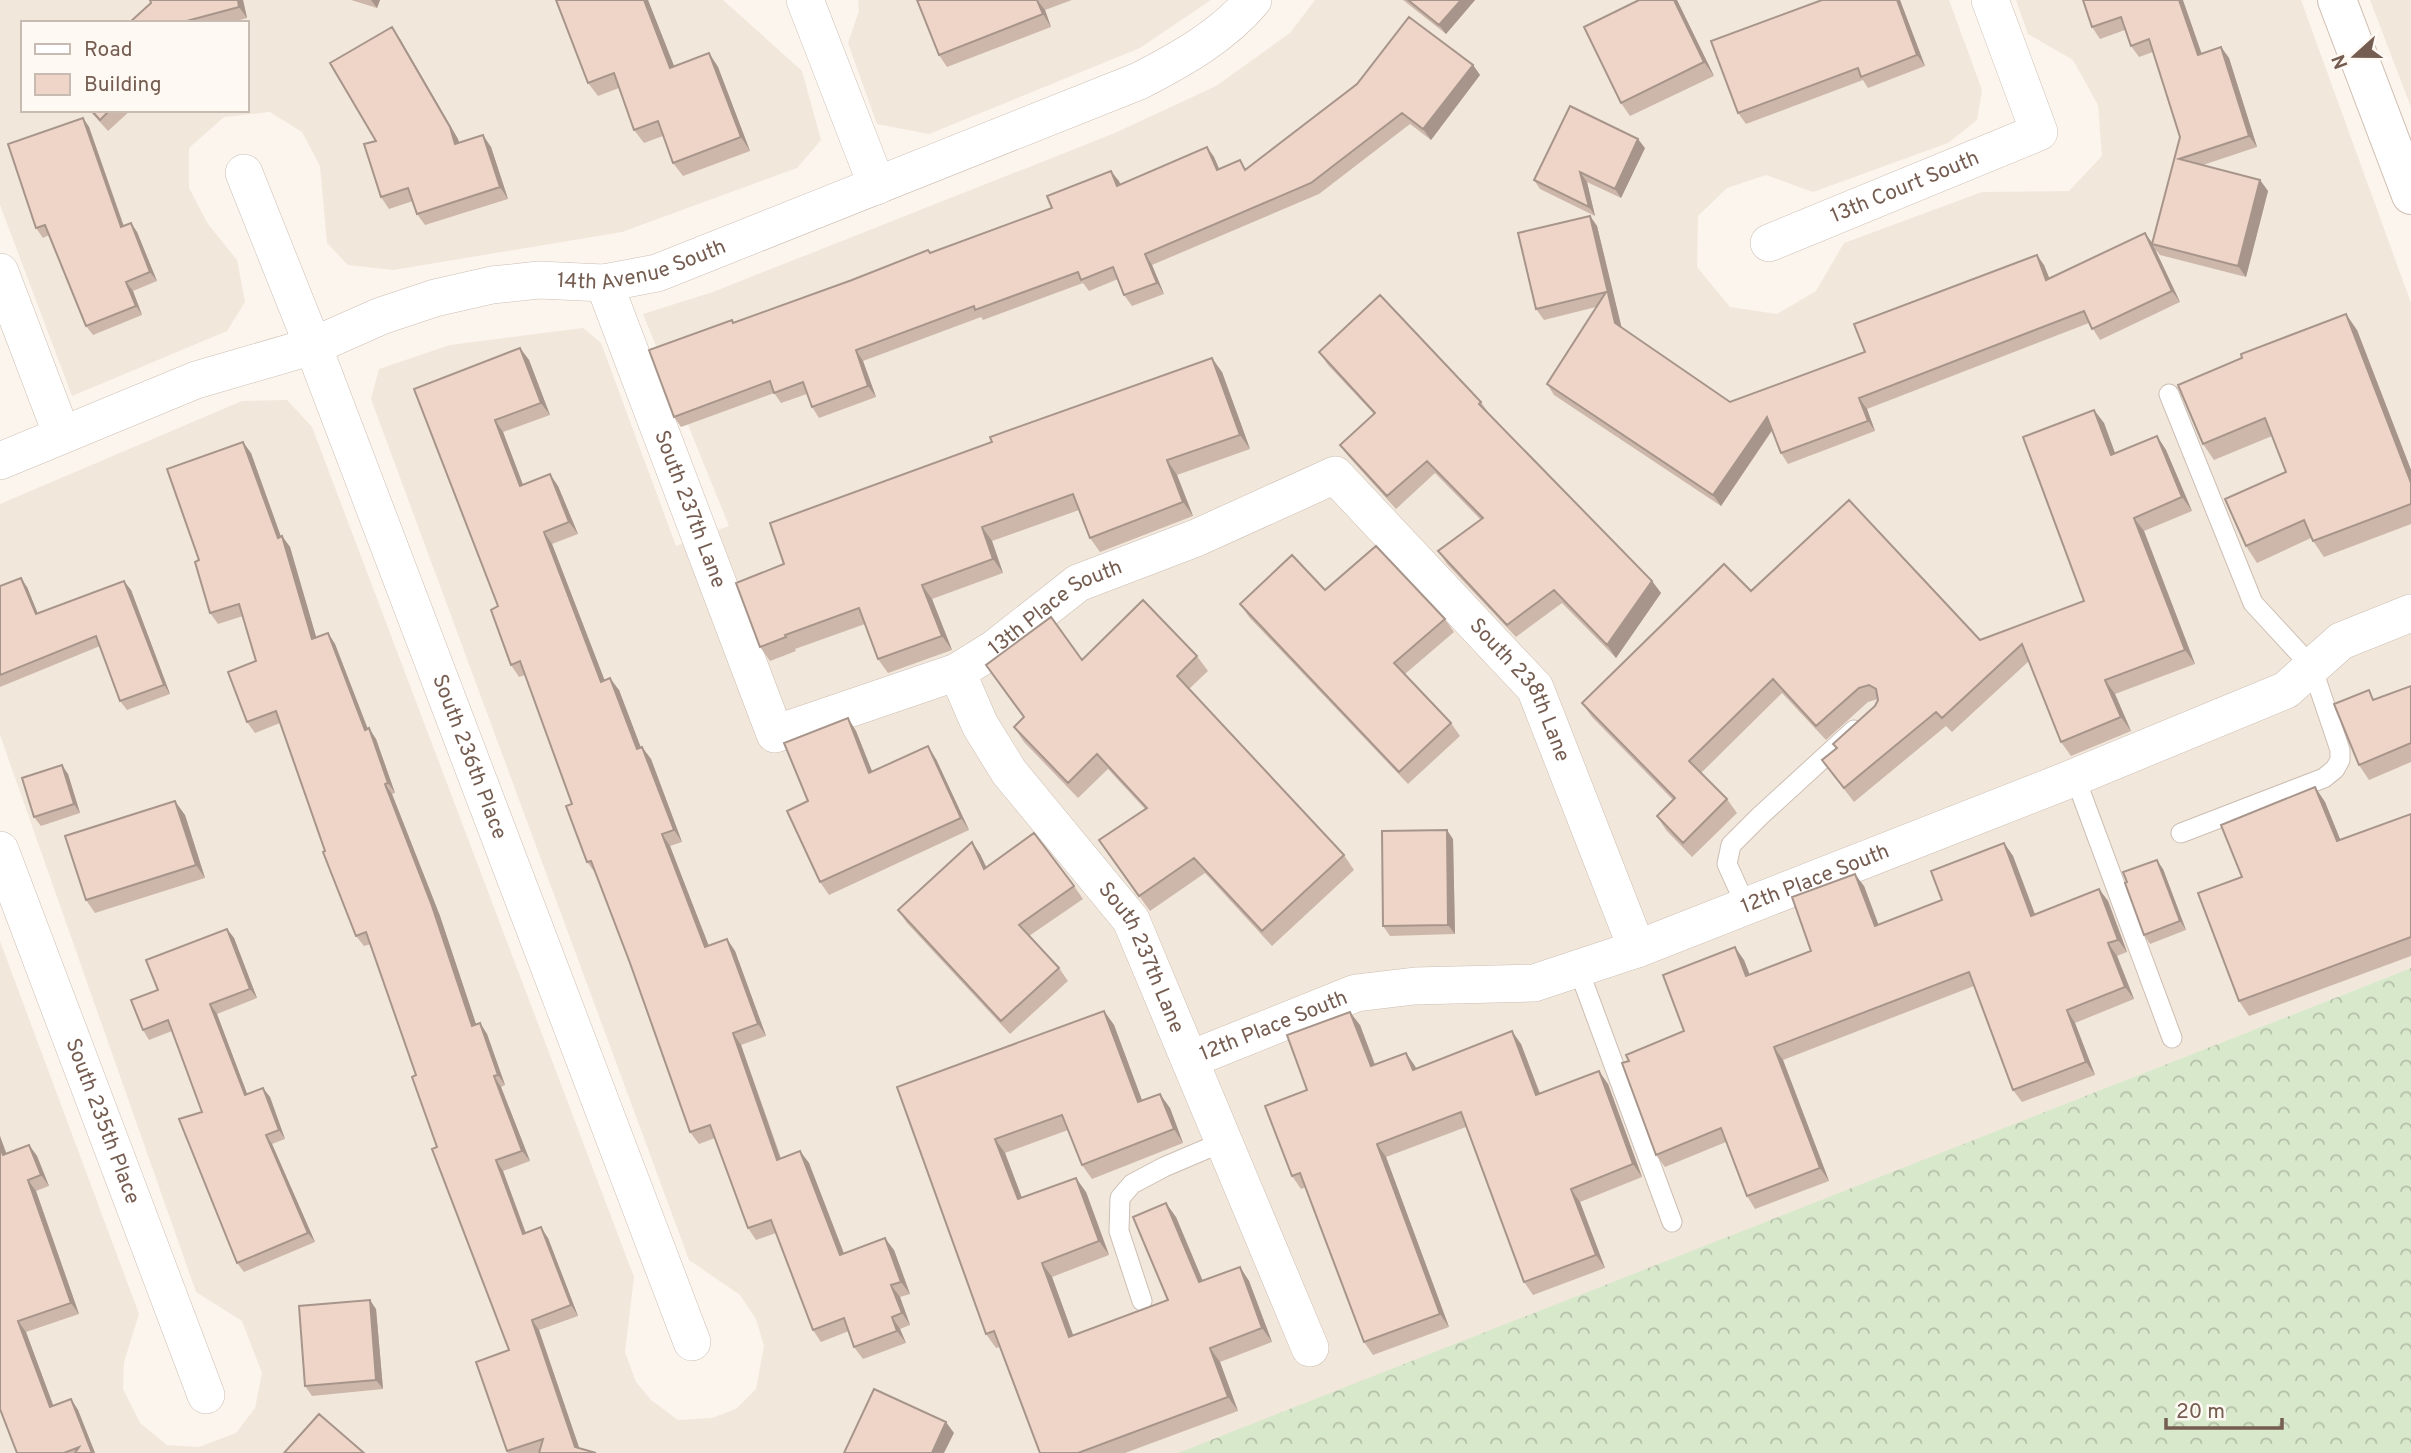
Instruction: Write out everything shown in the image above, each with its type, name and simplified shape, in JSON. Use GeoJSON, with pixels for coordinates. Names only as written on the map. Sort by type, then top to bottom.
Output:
{"type":"FeatureCollection","features":[{"type":"Feature","properties":{"kind":"street"},"geometry":{"type":"LineString","coordinates":[[805,0],[877,186]]}},
{"type":"Feature","properties":{"kind":"street","name":"14th Avenue South"},"geometry":{"type":"LineString","coordinates":[[0,461],[196,380],[313,346],[381,316],[435,298],[492,285],[540,280],[604,283],[657,274],[1105,96],[1149,76],[1199,47],[1253,0]]}},
{"type":"Feature","properties":{"kind":"street","name":"13th Court South"},"geometry":{"type":"LineString","coordinates":[[1769,243],[2039,132],[1990,0]]}},
{"type":"Feature","properties":{"kind":"street"},"geometry":{"type":"LineString","coordinates":[[2337,0],[2411,195]]}},
{"type":"Feature","properties":{"kind":"street","name":"South 236th Place"},"geometry":{"type":"LineString","coordinates":[[244,173],[313,346],[692,1342]]}},
{"type":"Feature","properties":{"kind":"street"},"geometry":{"type":"LineString","coordinates":[[0,272],[62,435]]}},
{"type":"Feature","properties":{"kind":"street","name":"South 237th Lane"},"geometry":{"type":"LineString","coordinates":[[604,283],[775,734]]}},
{"type":"Feature","properties":{"kind":"street","name":"13th Place South"},"geometry":{"type":"LineString","coordinates":[[775,734],[957,672],[994,649],[1078,583],[1196,538],[1335,475]]}},
{"type":"Feature","properties":{"kind":"street","name":"South 238th Lane"},"geometry":{"type":"LineString","coordinates":[[1335,475],[1535,688],[1637,949]]}},
{"type":"Feature","properties":{"kind":"street","name":"12th Place South"},"geometry":{"type":"LineString","coordinates":[[1191,1059],[1356,993],[1415,986],[1534,983],[1637,949],[2076,777],[2286,690],[2342,641],[2411,613]]}},
{"type":"Feature","properties":{"kind":"street","name":"South 237th Lane"},"geometry":{"type":"LineString","coordinates":[[957,672],[980,725],[1010,772],[1131,920],[1310,1348]]}},
{"type":"Feature","properties":{"kind":"street","name":"South 235th Place"},"geometry":{"type":"LineString","coordinates":[[0,850],[206,1395]]}},
{"type":"Feature","properties":{"kind":"lane"},"geometry":{"type":"LineString","coordinates":[[2169,394],[2253,603],[2312,667],[2340,750],[2340,760],[2335,769],[2310,785],[2181,833]]}},
{"type":"Feature","properties":{"kind":"lane"},"geometry":{"type":"LineString","coordinates":[[1746,906],[1727,864],[1731,845],[1867,719]]}},
{"type":"Feature","properties":{"kind":"lane"},"geometry":{"type":"LineString","coordinates":[[2076,777],[2172,1038]]}},
{"type":"Feature","properties":{"kind":"lane"},"geometry":{"type":"LineString","coordinates":[[1578,968],[1672,1222]]}},
{"type":"Feature","properties":{"kind":"lane"},"geometry":{"type":"LineString","coordinates":[[1142,1301],[1119,1231],[1120,1198],[1132,1184],[1225,1141]]}},
{"type":"Feature","properties":{"kind":"shaded area"},"geometry":{"type":"Polygon","coordinates":[[[0,0],[723,0],[802,71],[821,140],[797,168],[622,232],[393,270],[348,265],[327,243],[320,166],[302,132],[270,112],[224,117],[189,148],[189,188],[208,224],[237,260],[245,302],[227,331],[72,396],[0,205],[0,0]]]}},
{"type":"Feature","properties":{"kind":"shaded area"},"geometry":{"type":"Polygon","coordinates":[[[858,0],[1211,0],[1140,48],[929,134],[877,124],[848,43],[859,11],[858,0]]]}},
{"type":"Feature","properties":{"kind":"shaded area"},"geometry":{"type":"Polygon","coordinates":[[[1315,0],[1949,0],[1982,90],[1977,120],[1948,143],[1813,192],[1766,175],[1727,188],[1698,216],[1697,267],[1730,307],[1777,314],[1816,291],[1844,243],[1982,192],[2069,191],[2102,156],[2098,105],[2073,60],[2028,34],[2016,0],[2301,0],[2411,303],[2411,968],[1180,1453],[0,1453],[0,941],[139,1314],[124,1362],[123,1389],[140,1423],[167,1445],[199,1447],[236,1433],[255,1408],[262,1373],[242,1321],[196,1292],[0,735],[0,504],[242,401],[287,400],[312,427],[634,1277],[625,1352],[636,1382],[651,1400],[678,1420],[712,1418],[736,1409],[756,1389],[764,1346],[756,1319],[740,1295],[689,1260],[371,399],[379,369],[450,345],[583,328],[601,343],[676,546],[729,526],[643,314],[713,292],[1115,133],[1216,86],[1290,33],[1315,0]]]}},
{"type":"Feature","properties":{"kind":"shaded area"},"geometry":{"type":"Polygon","coordinates":[[[2370,0],[2411,0],[2411,107],[2370,0]]]}},
{"type":"Feature","properties":{"kind":"green space"},"geometry":{"type":"Polygon","coordinates":[[[2411,968],[2411,1453],[1178,1453],[2411,968]]]}},
{"type":"Feature","properties":{"kind":"building"},"geometry":{"type":"Polygon","coordinates":[[[150,0],[238,0],[239,7],[186,21],[131,21],[151,3],[150,0]]]}},
{"type":"Feature","properties":{"kind":"building"},"geometry":{"type":"Polygon","coordinates":[[[556,0],[644,0],[670,68],[709,53],[741,137],[673,163],[658,121],[634,130],[614,73],[588,83],[556,0]]]}},
{"type":"Feature","properties":{"kind":"building"},"geometry":{"type":"Polygon","coordinates":[[[917,0],[1037,0],[1043,14],[939,55],[917,0]]]}},
{"type":"Feature","properties":{"kind":"building"},"geometry":{"type":"Polygon","coordinates":[[[1408,0],[1461,0],[1439,25],[1408,0]]]}},
{"type":"Feature","properties":{"kind":"building"},"geometry":{"type":"Polygon","coordinates":[[[1639,0],[1674,0],[1704,62],[1621,103],[1584,27],[1639,0]]]}},
{"type":"Feature","properties":{"kind":"building"},"geometry":{"type":"Polygon","coordinates":[[[1822,0],[1897,0],[1917,55],[1861,77],[1858,68],[1738,113],[1711,41],[1822,0]]]}},
{"type":"Feature","properties":{"kind":"building"},"geometry":{"type":"Polygon","coordinates":[[[2083,0],[2179,0],[2198,55],[2221,47],[2249,136],[2179,159],[2260,180],[2238,266],[2152,244],[2180,137],[2149,39],[2131,46],[2121,17],[2092,27],[2083,0]]]}},
{"type":"Feature","properties":{"kind":"building"},"geometry":{"type":"Polygon","coordinates":[[[1409,17],[1473,65],[1423,129],[1402,113],[1311,183],[1145,254],[1157,283],[1124,295],[1113,267],[1081,280],[1078,272],[975,310],[974,306],[856,350],[868,386],[812,407],[803,382],[774,393],[770,381],[674,417],[649,350],[732,320],[733,323],[928,250],[930,253],[1052,208],[1047,196],[1111,171],[1117,186],[1207,147],[1217,170],[1240,160],[1245,170],[1357,84],[1409,17]]]}},
{"type":"Feature","properties":{"kind":"building"},"geometry":{"type":"Polygon","coordinates":[[[392,27],[450,127],[455,144],[483,135],[500,187],[417,214],[408,188],[381,197],[364,144],[376,141],[330,63],[392,27]]]}},
{"type":"Feature","properties":{"kind":"building"},"geometry":{"type":"Polygon","coordinates":[[[1570,106],[1638,139],[1615,189],[1580,172],[1589,207],[1534,180],[1570,106]]]}},
{"type":"Feature","properties":{"kind":"building"},"geometry":{"type":"Polygon","coordinates":[[[93,112],[108,112],[100,120],[93,112]]]}},
{"type":"Feature","properties":{"kind":"building"},"geometry":{"type":"Polygon","coordinates":[[[83,118],[121,227],[131,223],[150,272],[126,282],[136,306],[86,326],[45,225],[36,228],[8,144],[83,118]]]}},
{"type":"Feature","properties":{"kind":"building"},"geometry":{"type":"Polygon","coordinates":[[[1590,216],[1615,323],[1730,402],[1865,352],[1854,324],[2037,255],[2046,280],[2145,233],[2172,291],[2092,329],[2084,311],[1859,398],[1868,421],[1781,453],[1767,417],[1713,495],[1547,384],[1606,292],[1536,309],[1518,233],[1590,216]]]}},
{"type":"Feature","properties":{"kind":"building"},"geometry":{"type":"Polygon","coordinates":[[[1380,295],[1481,402],[1479,404],[1652,581],[1607,645],[1554,590],[1507,625],[1438,551],[1483,518],[1427,461],[1387,496],[1340,445],[1375,413],[1319,352],[1380,295]]]}},
{"type":"Feature","properties":{"kind":"building"},"geometry":{"type":"Polygon","coordinates":[[[2346,314],[2411,483],[2411,504],[2313,541],[2304,520],[2246,546],[2225,499],[2286,472],[2265,418],[2203,444],[2178,385],[2242,358],[2241,354],[2346,314]]]}},
{"type":"Feature","properties":{"kind":"building"},"geometry":{"type":"Polygon","coordinates":[[[520,348],[541,403],[495,420],[520,486],[550,474],[569,522],[544,532],[601,682],[610,678],[637,749],[642,747],[674,830],[662,834],[705,947],[727,939],[758,1024],[733,1033],[777,1160],[800,1151],[840,1255],[885,1238],[901,1282],[891,1285],[902,1313],[892,1317],[897,1331],[854,1347],[844,1318],[813,1330],[771,1220],[748,1228],[710,1125],[690,1132],[630,963],[591,861],[587,862],[566,806],[572,804],[520,661],[511,665],[491,610],[498,606],[414,389],[520,348]]]}},
{"type":"Feature","properties":{"kind":"building"},"geometry":{"type":"Polygon","coordinates":[[[1212,358],[1240,435],[1167,460],[1183,502],[1090,538],[1073,494],[982,527],[993,559],[922,585],[942,636],[878,659],[859,608],[760,647],[736,583],[784,564],[770,523],[992,442],[990,437],[1212,358]]]}},
{"type":"Feature","properties":{"kind":"building"},"geometry":{"type":"Polygon","coordinates":[[[2094,410],[2111,455],[2157,436],[2182,497],[2134,518],[2185,650],[2105,680],[2121,717],[2061,742],[2022,644],[1942,718],[1936,712],[1844,788],[1822,760],[1837,748],[1833,744],[1875,706],[1878,700],[1876,689],[1869,685],[1859,688],[1816,726],[1773,679],[1689,761],[1727,799],[1683,843],[1657,816],[1675,798],[1582,703],[1724,564],[1751,591],[1849,500],[1980,640],[2084,601],[2023,437],[2094,410]]]}},
{"type":"Feature","properties":{"kind":"building"},"geometry":{"type":"Polygon","coordinates":[[[243,442],[278,538],[282,536],[312,639],[328,633],[365,730],[369,728],[388,783],[385,784],[432,906],[472,1026],[480,1023],[498,1075],[494,1076],[522,1151],[496,1160],[523,1234],[541,1227],[571,1305],[532,1320],[575,1447],[596,1453],[539,1453],[543,1439],[507,1451],[476,1362],[509,1350],[432,1149],[437,1147],[412,1077],[416,1075],[366,932],[356,936],[323,852],[325,851],[276,711],[247,722],[228,672],[256,661],[239,604],[210,613],[195,562],[199,560],[167,469],[243,442]]]}},
{"type":"Feature","properties":{"kind":"building"},"geometry":{"type":"Polygon","coordinates":[[[1376,546],[1445,619],[1394,663],[1451,723],[1399,772],[1240,604],[1292,555],[1325,590],[1376,546]]]}},
{"type":"Feature","properties":{"kind":"building"},"geometry":{"type":"Polygon","coordinates":[[[21,578],[36,614],[124,581],[164,685],[120,701],[96,636],[0,675],[0,586],[21,578]]]}},
{"type":"Feature","properties":{"kind":"building"},"geometry":{"type":"Polygon","coordinates":[[[1143,600],[1197,656],[1177,676],[1344,855],[1262,931],[1194,858],[1139,896],[1099,840],[1147,808],[1097,754],[1068,783],[1014,727],[1024,717],[986,665],[1051,617],[1082,660],[1143,600]]]}},
{"type":"Feature","properties":{"kind":"building"},"geometry":{"type":"Polygon","coordinates":[[[2411,686],[2411,743],[2359,765],[2334,704],[2369,690],[2373,700],[2411,686]]]}},
{"type":"Feature","properties":{"kind":"building"},"geometry":{"type":"Polygon","coordinates":[[[848,718],[869,773],[928,746],[961,818],[820,882],[787,811],[808,801],[784,743],[848,718]]]}},
{"type":"Feature","properties":{"kind":"building"},"geometry":{"type":"Polygon","coordinates":[[[62,765],[74,804],[34,817],[22,778],[62,765]]]}},
{"type":"Feature","properties":{"kind":"building"},"geometry":{"type":"Polygon","coordinates":[[[2315,787],[2337,841],[2411,814],[2411,937],[2239,1001],[2198,893],[2242,877],[2221,825],[2315,787]]]}},
{"type":"Feature","properties":{"kind":"building"},"geometry":{"type":"Polygon","coordinates":[[[175,801],[196,865],[86,900],[65,836],[175,801]]]}},
{"type":"Feature","properties":{"kind":"building"},"geometry":{"type":"Polygon","coordinates":[[[1447,830],[1448,925],[1383,926],[1382,831],[1447,830]]]}},
{"type":"Feature","properties":{"kind":"building"},"geometry":{"type":"Polygon","coordinates":[[[1034,833],[1074,886],[1019,925],[1059,968],[1001,1021],[898,910],[972,842],[984,869],[1034,833]]]}},
{"type":"Feature","properties":{"kind":"building"},"geometry":{"type":"Polygon","coordinates":[[[2004,843],[2031,916],[2099,889],[2118,940],[2108,943],[2125,987],[2067,1010],[2086,1062],[2013,1090],[1969,972],[1774,1047],[1820,1168],[1747,1196],[1721,1128],[1656,1155],[1622,1063],[1629,1061],[1626,1055],[1684,1031],[1663,975],[1735,947],[1746,976],[1811,951],[1792,897],[1855,874],[1875,926],[1942,900],[1931,871],[2004,843]]]}},
{"type":"Feature","properties":{"kind":"building"},"geometry":{"type":"Polygon","coordinates":[[[2157,860],[2180,921],[2144,935],[2123,872],[2157,860]]]}},
{"type":"Feature","properties":{"kind":"building"},"geometry":{"type":"Polygon","coordinates":[[[227,929],[250,989],[210,1004],[245,1095],[263,1088],[279,1130],[266,1135],[308,1233],[237,1263],[179,1119],[202,1112],[168,1020],[143,1030],[131,1000],[158,990],[146,960],[227,929]]]}},
{"type":"Feature","properties":{"kind":"building"},"geometry":{"type":"Polygon","coordinates":[[[1104,1011],[1138,1102],[1160,1094],[1174,1129],[1082,1165],[1062,1115],[995,1139],[1018,1199],[1076,1178],[1099,1241],[1042,1263],[1069,1337],[1168,1300],[1133,1217],[1166,1203],[1199,1282],[1240,1267],[1262,1328],[1210,1348],[1228,1397],[1078,1453],[1040,1453],[994,1331],[986,1334],[897,1087],[1104,1011]]]}},
{"type":"Feature","properties":{"kind":"building"},"geometry":{"type":"Polygon","coordinates":[[[1350,1012],[1371,1066],[1406,1053],[1413,1070],[1512,1031],[1536,1095],[1599,1071],[1633,1164],[1571,1189],[1596,1255],[1524,1282],[1461,1112],[1377,1144],[1440,1314],[1364,1342],[1300,1173],[1292,1176],[1265,1106],[1307,1090],[1287,1035],[1350,1012]]]}},
{"type":"Feature","properties":{"kind":"building"},"geometry":{"type":"Polygon","coordinates":[[[29,1145],[41,1175],[28,1180],[71,1303],[18,1321],[50,1407],[71,1399],[92,1453],[75,1453],[79,1447],[64,1453],[17,1453],[0,1409],[0,1146],[3,1155],[29,1145]]]}},
{"type":"Feature","properties":{"kind":"building"},"geometry":{"type":"Polygon","coordinates":[[[370,1300],[376,1380],[305,1386],[299,1306],[370,1300]]]}},
{"type":"Feature","properties":{"kind":"building"},"geometry":{"type":"Polygon","coordinates":[[[874,1389],[946,1422],[932,1453],[844,1453],[874,1389]]]}},
{"type":"Feature","properties":{"kind":"building"},"geometry":{"type":"Polygon","coordinates":[[[319,1414],[364,1453],[284,1453],[319,1414]]]}}]}
